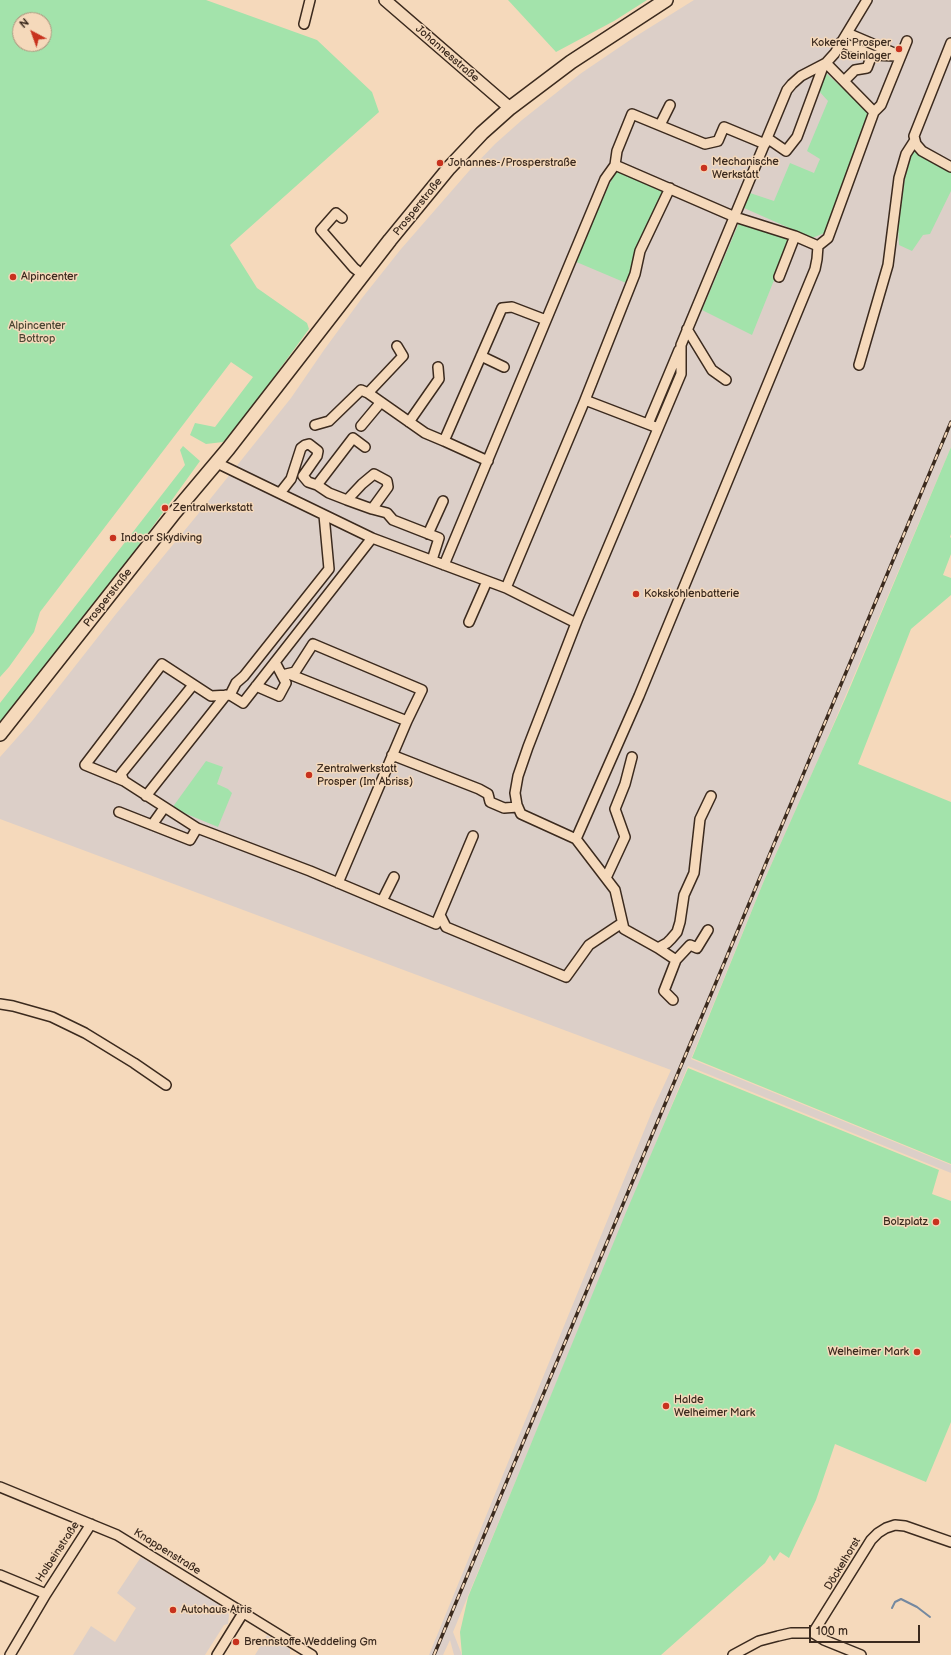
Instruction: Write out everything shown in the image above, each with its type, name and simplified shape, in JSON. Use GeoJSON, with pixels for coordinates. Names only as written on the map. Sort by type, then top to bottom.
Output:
{"type":"FeatureCollection","features":[{"type":"Feature","properties":{"kind":"main road","name":"Prosperstraße"},"geometry":{"type":"LineString","coordinates":[[0,734],[175,512],[217,463],[363,275],[449,168],[482,133],[510,108],[571,62],[666,0]]}},
{"type":"Feature","properties":{"kind":"street"},"geometry":{"type":"LineString","coordinates":[[304,24],[310,0]]}},
{"type":"Feature","properties":{"kind":"street","name":"Johannesstraße"},"geometry":{"type":"LineString","coordinates":[[385,0],[510,108]]}},
{"type":"Feature","properties":{"kind":"street"},"geometry":{"type":"LineString","coordinates":[[648,424],[787,90],[801,76],[825,63],[835,53],[867,0]]}},
{"type":"Feature","properties":{"kind":"street"},"geometry":{"type":"LineString","coordinates":[[847,33],[901,56]]}},
{"type":"Feature","properties":{"kind":"street"},"geometry":{"type":"LineString","coordinates":[[576,839],[639,696],[815,269],[818,246],[828,238],[874,112],[881,105],[907,41]]}},
{"type":"Feature","properties":{"kind":"street"},"geometry":{"type":"LineString","coordinates":[[841,42],[872,55],[901,56]]}},
{"type":"Feature","properties":{"kind":"street"},"geometry":{"type":"LineString","coordinates":[[951,43],[914,136],[922,151],[951,167]]}},
{"type":"Feature","properties":{"kind":"street"},"geometry":{"type":"LineString","coordinates":[[844,81],[855,70],[867,68],[872,55]]}},
{"type":"Feature","properties":{"kind":"street"},"geometry":{"type":"LineString","coordinates":[[825,63],[874,112]]}},
{"type":"Feature","properties":{"kind":"street"},"geometry":{"type":"LineString","coordinates":[[444,565],[605,179],[614,164],[617,151],[632,114],[705,144],[718,140],[724,127],[766,141],[786,151],[797,137],[825,63]]}},
{"type":"Feature","properties":{"kind":"street"},"geometry":{"type":"LineString","coordinates":[[660,125],[670,105]]}},
{"type":"Feature","properties":{"kind":"street"},"geometry":{"type":"LineString","coordinates":[[859,365],[888,265],[899,178],[906,154],[915,140]]}},
{"type":"Feature","properties":{"kind":"street"},"geometry":{"type":"LineString","coordinates":[[614,164],[735,217],[795,236],[818,246]]}},
{"type":"Feature","properties":{"kind":"street"},"geometry":{"type":"LineString","coordinates":[[506,588],[585,400],[635,274],[640,251],[670,188]]}},
{"type":"Feature","properties":{"kind":"street"},"geometry":{"type":"LineString","coordinates":[[342,218],[336,213],[321,230],[354,268],[363,275]]}},
{"type":"Feature","properties":{"kind":"street"},"geometry":{"type":"LineString","coordinates":[[779,277],[795,236]]}},
{"type":"Feature","properties":{"kind":"street"},"geometry":{"type":"LineString","coordinates":[[444,441],[502,308],[512,307],[546,320]]}},
{"type":"Feature","properties":{"kind":"street"},"geometry":{"type":"LineString","coordinates":[[687,330],[712,370],[726,380]]}},
{"type":"Feature","properties":{"kind":"street"},"geometry":{"type":"LineString","coordinates":[[217,463],[234,473],[280,493],[372,538],[506,588],[576,623],[681,374],[681,345]]}},
{"type":"Feature","properties":{"kind":"street"},"geometry":{"type":"LineString","coordinates":[[368,393],[403,356],[397,346]]}},
{"type":"Feature","properties":{"kind":"street"},"geometry":{"type":"LineString","coordinates":[[481,356],[504,367]]}},
{"type":"Feature","properties":{"kind":"street"},"geometry":{"type":"LineString","coordinates":[[409,422],[439,379],[438,367]]}},
{"type":"Feature","properties":{"kind":"street"},"geometry":{"type":"LineString","coordinates":[[315,425],[329,421],[361,390],[368,393],[425,433],[488,461]]}},
{"type":"Feature","properties":{"kind":"street"},"geometry":{"type":"LineString","coordinates":[[585,400],[658,428]]}},
{"type":"Feature","properties":{"kind":"street"},"geometry":{"type":"LineString","coordinates":[[361,426],[381,402]]}},
{"type":"Feature","properties":{"kind":"street"},"geometry":{"type":"LineString","coordinates":[[316,485],[353,438],[365,447]]}},
{"type":"Feature","properties":{"kind":"street"},"geometry":{"type":"LineString","coordinates":[[280,493],[293,475],[301,448],[309,444],[318,451],[317,456],[303,476],[308,482],[316,485],[329,494],[387,513],[393,520],[439,538],[432,560]]}},
{"type":"Feature","properties":{"kind":"street"},"geometry":{"type":"LineString","coordinates":[[347,500],[374,474],[387,481],[388,487],[372,509]]}},
{"type":"Feature","properties":{"kind":"street"},"geometry":{"type":"LineString","coordinates":[[428,534],[443,501]]}},
{"type":"Feature","properties":{"kind":"street"},"geometry":{"type":"LineString","coordinates":[[146,796],[228,695],[236,683],[244,676],[330,569],[324,515]]}},
{"type":"Feature","properties":{"kind":"street"},"geometry":{"type":"LineString","coordinates":[[372,538],[243,703],[228,695],[211,696],[162,664],[85,765],[124,781],[197,828],[338,883],[436,924],[474,836]]}},
{"type":"Feature","properties":{"kind":"street"},"geometry":{"type":"LineString","coordinates":[[468,622],[486,581]]}},
{"type":"Feature","properties":{"kind":"street"},"geometry":{"type":"LineString","coordinates":[[579,616],[518,776],[515,793],[518,807],[521,814],[576,839],[615,890],[624,929],[676,960]]}},
{"type":"Feature","properties":{"kind":"street"},"geometry":{"type":"LineString","coordinates":[[286,674],[295,672],[312,644],[422,690],[392,755],[338,883]]}},
{"type":"Feature","properties":{"kind":"street"},"geometry":{"type":"LineString","coordinates":[[275,662],[286,674],[407,721]]}},
{"type":"Feature","properties":{"kind":"street"},"geometry":{"type":"LineString","coordinates":[[256,686],[279,696],[286,683],[286,674]]}},
{"type":"Feature","properties":{"kind":"street"},"geometry":{"type":"LineString","coordinates":[[124,781],[121,774],[193,685]]}},
{"type":"Feature","properties":{"kind":"street"},"geometry":{"type":"LineString","coordinates":[[392,755],[479,789],[488,794],[490,802],[504,808],[518,807]]}},
{"type":"Feature","properties":{"kind":"street"},"geometry":{"type":"LineString","coordinates":[[606,878],[625,837],[615,809],[625,784],[632,756]]}},
{"type":"Feature","properties":{"kind":"street"},"geometry":{"type":"LineString","coordinates":[[658,948],[667,944],[677,932],[684,895],[694,873],[700,819],[711,796]]}},
{"type":"Feature","properties":{"kind":"street"},"geometry":{"type":"LineString","coordinates":[[152,825],[164,808]]}},
{"type":"Feature","properties":{"kind":"street"},"geometry":{"type":"LineString","coordinates":[[119,812],[190,840],[197,828]]}},
{"type":"Feature","properties":{"kind":"street"},"geometry":{"type":"LineString","coordinates":[[382,902],[394,877]]}},
{"type":"Feature","properties":{"kind":"street"},"geometry":{"type":"LineString","coordinates":[[440,915],[446,927],[566,977],[589,945],[622,923]]}},
{"type":"Feature","properties":{"kind":"street"},"geometry":{"type":"LineString","coordinates":[[673,1000],[664,991],[676,960],[690,945],[697,948],[708,930]]}},
{"type":"Feature","properties":{"kind":"street"},"geometry":{"type":"LineString","coordinates":[[0,1004],[13,1006],[52,1017],[85,1033],[134,1062],[166,1085]]}},
{"type":"Feature","properties":{"kind":"street","name":"Knappenstraße"},"geometry":{"type":"LineString","coordinates":[[0,1487],[117,1535],[312,1655]]}},
{"type":"Feature","properties":{"kind":"street","name":"Holbeinstraße"},"geometry":{"type":"LineString","coordinates":[[10,1655],[46,1594],[91,1524]]}},
{"type":"Feature","properties":{"kind":"street","name":"Döckelhorst"},"geometry":{"type":"LineString","coordinates":[[813,1633],[871,1540],[878,1533],[895,1525],[905,1526],[951,1542]]}},
{"type":"Feature","properties":{"kind":"street","name":"Holbeinstraße"},"geometry":{"type":"LineString","coordinates":[[0,1575],[46,1594]]}},
{"type":"Feature","properties":{"kind":"street"},"geometry":{"type":"LineString","coordinates":[[217,1655],[243,1613]]}},
{"type":"Feature","properties":{"kind":"street"},"geometry":{"type":"LineString","coordinates":[[733,1655],[759,1641],[791,1633],[813,1633],[824,1640],[861,1655]]}},
{"type":"Feature","properties":{"kind":"shaded area"},"geometry":{"type":"Polygon","coordinates":[[[694,0],[951,0],[951,447],[822,751],[763,883],[691,1059],[951,1165],[951,1173],[688,1066],[453,1632],[462,1655],[454,1655],[450,1640],[443,1655],[429,1655],[653,1109],[671,1070],[0,819],[0,757],[32,721],[116,614],[291,398],[362,298],[401,249],[469,171],[495,144],[522,120],[580,74],[633,38],[694,0]]]}},
{"type":"Feature","properties":{"kind":"shaded area"},"geometry":{"type":"Polygon","coordinates":[[[141,1557],[226,1609],[229,1615],[228,1624],[224,1625],[205,1655],[73,1655],[91,1626],[115,1642],[136,1608],[117,1593],[141,1557]]]}},
{"type":"Feature","properties":{"kind":"shaded area"},"geometry":{"type":"Polygon","coordinates":[[[267,1635],[290,1649],[290,1655],[255,1655],[267,1635]]]}},
{"type":"Feature","properties":{"kind":"green space","name":"Alpincenter Bottrop"},"geometry":{"type":"Polygon","coordinates":[[[0,0],[206,0],[317,40],[372,92],[379,112],[230,245],[257,288],[307,323],[309,329],[240,423],[223,442],[206,444],[190,435],[195,423],[215,427],[253,377],[231,362],[40,612],[34,632],[0,677],[0,0]]]}},
{"type":"Feature","properties":{"kind":"green space"},"geometry":{"type":"Polygon","coordinates":[[[508,0],[647,0],[614,21],[556,52],[508,0]]]}},
{"type":"Feature","properties":{"kind":"green space"},"geometry":{"type":"Polygon","coordinates":[[[826,73],[871,114],[827,232],[812,238],[744,208],[750,193],[774,201],[790,163],[814,173],[820,159],[807,151],[828,101],[818,90],[826,73]]]}},
{"type":"Feature","properties":{"kind":"green space"},"geometry":{"type":"Polygon","coordinates":[[[913,150],[951,171],[951,191],[930,234],[923,235],[912,251],[899,245],[898,226],[905,178],[913,150]]]}},
{"type":"Feature","properties":{"kind":"green space"},"geometry":{"type":"Polygon","coordinates":[[[617,168],[664,187],[626,283],[574,261],[617,168]]]}},
{"type":"Feature","properties":{"kind":"green space"},"geometry":{"type":"Polygon","coordinates":[[[741,218],[791,238],[752,335],[702,310],[741,218]]]}},
{"type":"Feature","properties":{"kind":"green space"},"geometry":{"type":"Polygon","coordinates":[[[183,446],[200,461],[125,565],[0,726],[0,703],[185,465],[180,450],[183,446]]]}},
{"type":"Feature","properties":{"kind":"green space"},"geometry":{"type":"Polygon","coordinates":[[[951,447],[951,554],[943,575],[951,578],[951,595],[911,629],[858,764],[951,802],[951,1164],[692,1058],[763,883],[846,697],[951,447]]]}},
{"type":"Feature","properties":{"kind":"green space"},"geometry":{"type":"Polygon","coordinates":[[[206,761],[223,767],[217,784],[228,789],[232,793],[218,827],[172,808],[206,761]]]}},
{"type":"Feature","properties":{"kind":"green space"},"geometry":{"type":"Polygon","coordinates":[[[688,1068],[939,1170],[932,1194],[951,1201],[951,1422],[926,1482],[835,1444],[816,1500],[789,1558],[780,1552],[774,1561],[770,1555],[765,1563],[661,1655],[462,1655],[460,1632],[468,1597],[627,1210],[688,1068]]]}},
{"type":"Feature","properties":{"kind":"waterway"},"geometry":{"type":"LineString","coordinates":[[892,1608],[895,1602],[901,1599],[917,1607],[930,1617]]}},
{"type":"Feature","properties":{"kind":"railway"},"geometry":{"type":"LineString","coordinates":[[434,1655],[951,422]]}},
{"type":"Feature","properties":{"kind":"place","name":"Kokerei Prosper Steinlager"},"geometry":{"type":"Point","coordinates":[899,49]}},
{"type":"Feature","properties":{"kind":"place","name":"Johannes-/Prosperstraße"},"geometry":{"type":"Point","coordinates":[440,163]}},
{"type":"Feature","properties":{"kind":"place","name":"Mechanische Werkstatt"},"geometry":{"type":"Point","coordinates":[704,168]}},
{"type":"Feature","properties":{"kind":"place","name":"Alpincenter"},"geometry":{"type":"Point","coordinates":[13,277]}},
{"type":"Feature","properties":{"kind":"place","name":"Zentralwerkstatt"},"geometry":{"type":"Point","coordinates":[165,508]}},
{"type":"Feature","properties":{"kind":"place","name":"Indoor Skydiving"},"geometry":{"type":"Point","coordinates":[113,538]}},
{"type":"Feature","properties":{"kind":"place","name":"Kokskohlenbatterie"},"geometry":{"type":"Point","coordinates":[636,594]}},
{"type":"Feature","properties":{"kind":"place","name":"Zentralwerkstatt Prosper (Im Abriss)"},"geometry":{"type":"Point","coordinates":[309,775]}},
{"type":"Feature","properties":{"kind":"place","name":"Bolzplatz"},"geometry":{"type":"Point","coordinates":[936,1222]}},
{"type":"Feature","properties":{"kind":"place","name":"Welheimer Mark"},"geometry":{"type":"Point","coordinates":[917,1352]}},
{"type":"Feature","properties":{"kind":"place","name":"Halde Welheimer Mark"},"geometry":{"type":"Point","coordinates":[666,1406]}},
{"type":"Feature","properties":{"kind":"place","name":"Autohaus Atris"},"geometry":{"type":"Point","coordinates":[173,1610]}},
{"type":"Feature","properties":{"kind":"place","name":"Brennstoffe Weddeling Gm"},"geometry":{"type":"Point","coordinates":[236,1642]}}]}
